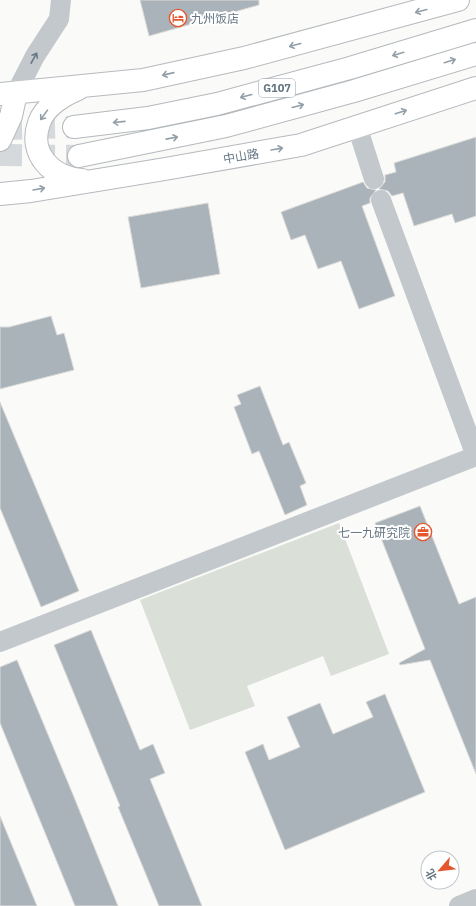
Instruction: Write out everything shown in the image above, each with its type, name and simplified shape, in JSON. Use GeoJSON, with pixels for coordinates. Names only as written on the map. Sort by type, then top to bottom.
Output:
{"type":"FeatureCollection","features":[{"type":"Feature","properties":{"kind":"main road"},"geometry":{"type":"LineString","coordinates":[[0,140],[11,116],[8,93],[143,80],[244,58],[458,0]]}},
{"type":"Feature","properties":{"kind":"main road","name":"G107"},"geometry":{"type":"LineString","coordinates":[[74,127],[148,118],[217,104],[350,68],[476,30]]}},
{"type":"Feature","properties":{"kind":"main road","name":"G107"},"geometry":{"type":"LineString","coordinates":[[79,156],[226,126],[354,91],[476,54]]}},
{"type":"Feature","properties":{"kind":"main road"},"geometry":{"type":"LineString","coordinates":[[86,86],[69,93],[50,106],[39,122],[36,141],[40,154],[53,172],[73,179],[94,180]]}},
{"type":"Feature","properties":{"kind":"main road","name":"中山路"},"geometry":{"type":"LineString","coordinates":[[0,194],[31,191],[301,145],[476,88]]}},
{"type":"Feature","properties":{"kind":"street"},"geometry":{"type":"LineString","coordinates":[[8,93],[35,56],[59,19],[61,0]]}},
{"type":"Feature","properties":{"kind":"street"},"geometry":{"type":"LineString","coordinates":[[357,126],[374,179]]}},
{"type":"Feature","properties":{"kind":"street"},"geometry":{"type":"LineString","coordinates":[[0,642],[476,456],[381,200]]}},
{"type":"Feature","properties":{"kind":"street"},"geometry":{"type":"LineString","coordinates":[[459,906],[476,899]]}},
{"type":"Feature","properties":{"kind":"shaded area"},"geometry":{"type":"Polygon","coordinates":[[[339,523],[389,654],[331,676],[323,656],[247,686],[255,706],[190,730],[140,600],[339,523]]]}},
{"type":"Feature","properties":{"kind":"building","name":"九州饭店"},"geometry":{"type":"Polygon","coordinates":[[[140,0],[259,0],[259,5],[149,36],[140,0]]]}},
{"type":"Feature","properties":{"kind":"building"},"geometry":{"type":"Polygon","coordinates":[[[476,137],[476,216],[455,223],[452,214],[414,226],[403,193],[392,196],[388,191],[379,189],[385,182],[385,175],[396,172],[394,163],[476,137]]]}},
{"type":"Feature","properties":{"kind":"building"},"geometry":{"type":"Polygon","coordinates":[[[363,182],[367,188],[376,190],[370,198],[370,203],[362,206],[395,296],[359,309],[341,261],[318,269],[305,235],[291,240],[281,212],[363,182]]]}},
{"type":"Feature","properties":{"kind":"building"},"geometry":{"type":"Polygon","coordinates":[[[208,203],[220,274],[141,288],[128,217],[208,203]]]}},
{"type":"Feature","properties":{"kind":"building"},"geometry":{"type":"Polygon","coordinates":[[[51,316],[57,335],[64,333],[74,370],[0,389],[0,327],[9,327],[51,316]]]}},
{"type":"Feature","properties":{"kind":"building"},"geometry":{"type":"Polygon","coordinates":[[[260,386],[283,445],[289,442],[306,483],[300,486],[307,505],[285,515],[259,451],[252,454],[234,407],[241,404],[237,395],[260,386]]]}},
{"type":"Feature","properties":{"kind":"building"},"geometry":{"type":"Polygon","coordinates":[[[0,402],[79,591],[41,607],[0,508],[0,402]]]}},
{"type":"Feature","properties":{"kind":"building"},"geometry":{"type":"Polygon","coordinates":[[[420,506],[459,604],[476,597],[476,774],[430,660],[400,665],[399,663],[425,649],[375,523],[420,506]]]}},
{"type":"Feature","properties":{"kind":"building"},"geometry":{"type":"Polygon","coordinates":[[[91,630],[140,750],[153,744],[165,773],[150,779],[202,906],[159,906],[118,807],[120,806],[54,645],[91,630]]]}},
{"type":"Feature","properties":{"kind":"building"},"geometry":{"type":"Polygon","coordinates":[[[17,660],[118,906],[75,906],[0,723],[0,667],[17,660]]]}},
{"type":"Feature","properties":{"kind":"building"},"geometry":{"type":"Polygon","coordinates":[[[385,694],[425,792],[285,850],[245,752],[263,744],[269,760],[300,747],[287,717],[320,703],[333,734],[373,717],[366,702],[385,694]]]}},
{"type":"Feature","properties":{"kind":"building"},"geometry":{"type":"Polygon","coordinates":[[[0,816],[37,906],[0,906],[0,816]]]}},
{"type":"Feature","properties":{"kind":"tunnel"},"geometry":{"type":"LineString","coordinates":[[0,129],[74,127]]}},
{"type":"Feature","properties":{"kind":"tunnel"},"geometry":{"type":"LineString","coordinates":[[0,155],[79,156]]}},
{"type":"Feature","properties":{"kind":"place","name":"九州饭店"},"geometry":{"type":"Point","coordinates":[178,18]}},
{"type":"Feature","properties":{"kind":"place","name":"七一九研究院"},"geometry":{"type":"Point","coordinates":[423,532]}}]}
